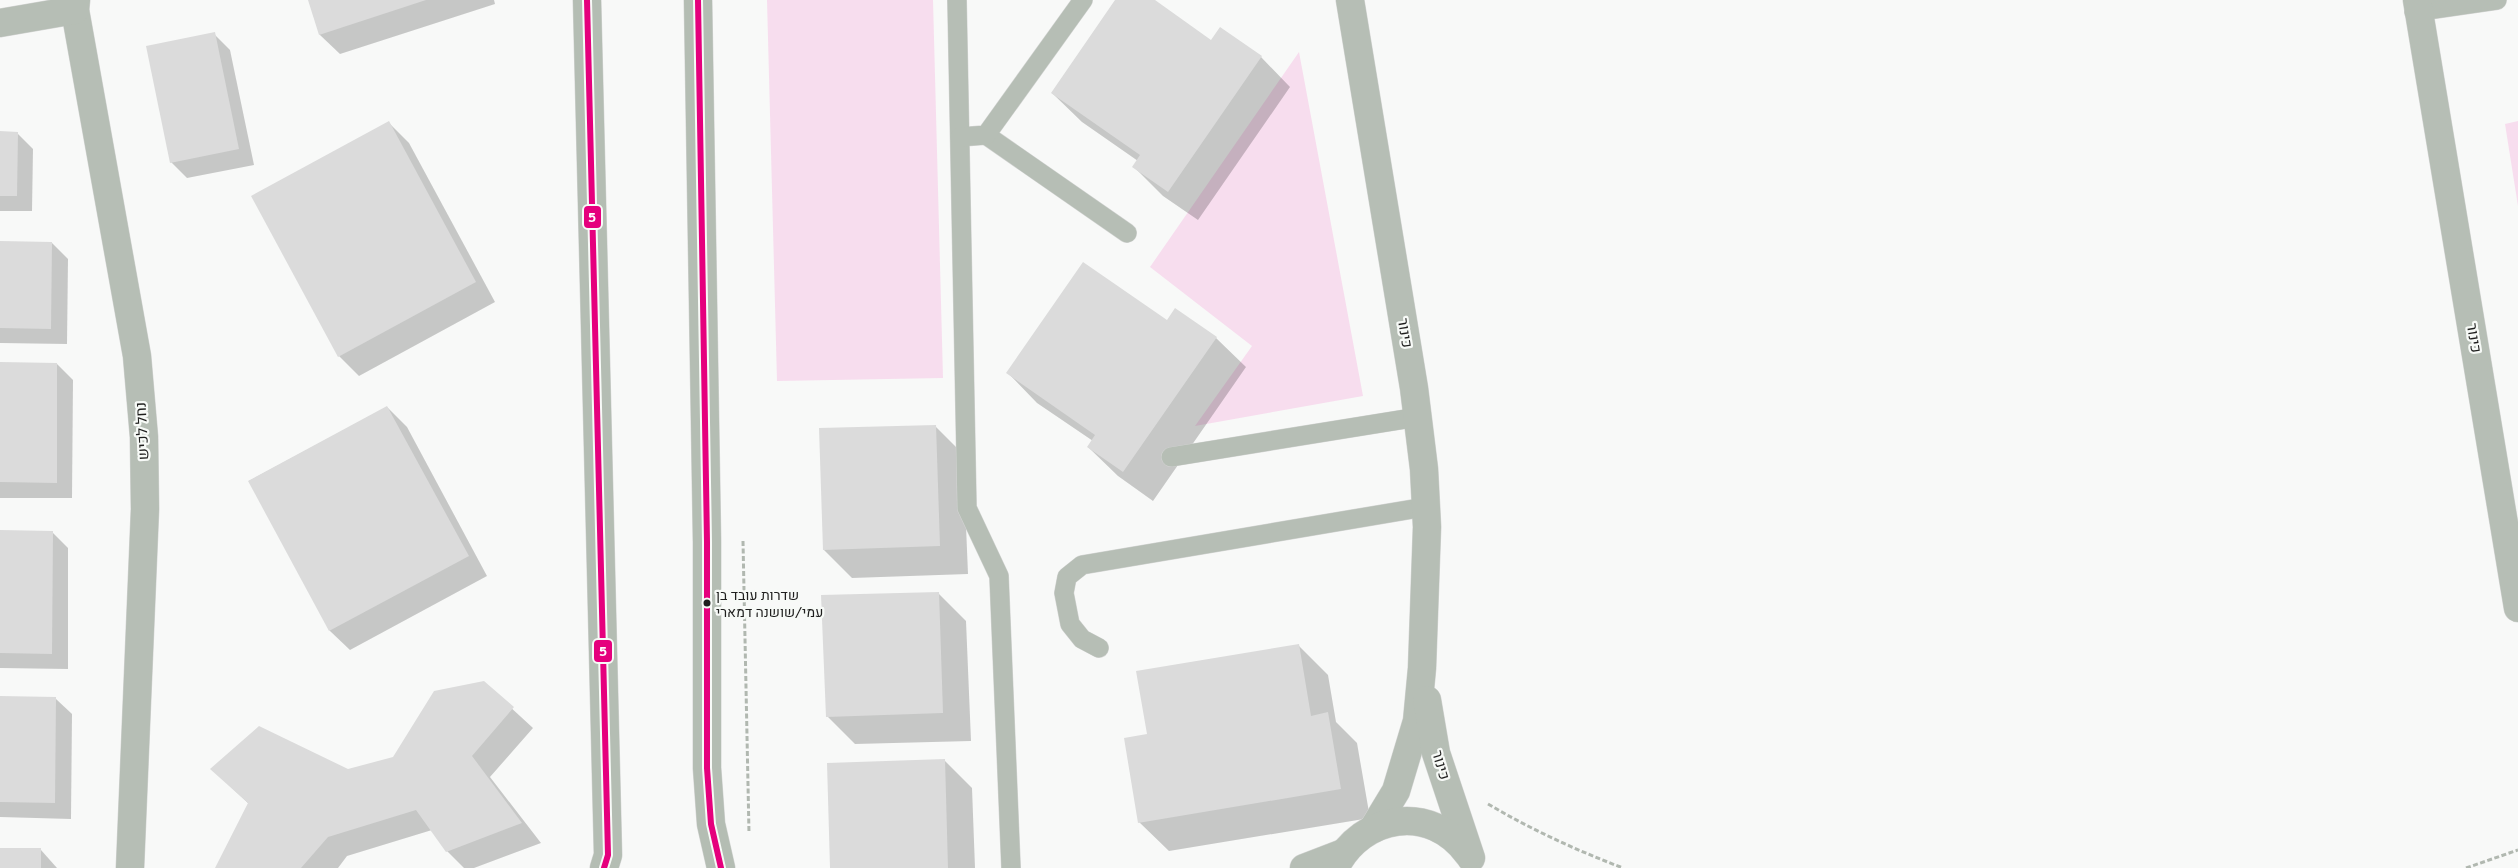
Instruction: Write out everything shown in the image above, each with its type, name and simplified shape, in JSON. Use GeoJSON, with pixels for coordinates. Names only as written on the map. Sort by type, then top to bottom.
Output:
{"type":"FeatureCollection","features":[{"type":"Feature","properties":{"kind":"main road"},"geometry":{"type":"LineString","coordinates":[[587,0],[606,730],[608,856],[604,868]]}},
{"type":"Feature","properties":{"kind":"main road"},"geometry":{"type":"LineString","coordinates":[[698,0],[706,522],[707,768],[711,824],[721,868]]}},
{"type":"Feature","properties":{"kind":"street","name":"כינור"},"geometry":{"type":"LineString","coordinates":[[1350,0],[1418,417],[1425,507],[1426,576],[1422,668],[1417,721],[1396,790],[1373,829]]}},
{"type":"Feature","properties":{"kind":"street"},"geometry":{"type":"LineString","coordinates":[[0,23],[75,5]]}},
{"type":"Feature","properties":{"kind":"street","name":"נחל לכיש"},"geometry":{"type":"LineString","coordinates":[[75,5],[137,356],[144,437],[145,509],[130,868]]}},
{"type":"Feature","properties":{"kind":"street","name":"כינור"},"geometry":{"type":"LineString","coordinates":[[2415,6],[2428,67],[2518,608]]}},
{"type":"Feature","properties":{"kind":"street","name":"כינור"},"geometry":{"type":"LineString","coordinates":[[1422,668],[1436,752],[1474,863]]}},
{"type":"Feature","properties":{"kind":"street"},"geometry":{"type":"LineString","coordinates":[[1304,868],[1339,860],[1362,833],[1387,823],[1413,821],[1439,828],[1460,843],[1474,863]]}},
{"type":"Feature","properties":{"kind":"lane"},"geometry":{"type":"LineString","coordinates":[[957,0],[966,508],[999,576],[1011,868]]}},
{"type":"Feature","properties":{"kind":"lane"},"geometry":{"type":"LineString","coordinates":[[986,135],[1083,0]]}},
{"type":"Feature","properties":{"kind":"lane"},"geometry":{"type":"LineString","coordinates":[[2415,6],[2497,0]]}},
{"type":"Feature","properties":{"kind":"lane"},"geometry":{"type":"LineString","coordinates":[[960,136],[986,135],[1127,233]]}},
{"type":"Feature","properties":{"kind":"lane"},"geometry":{"type":"LineString","coordinates":[[1171,457],[1418,417]]}},
{"type":"Feature","properties":{"kind":"lane"},"geometry":{"type":"LineString","coordinates":[[1099,648],[1082,639],[1070,624],[1064,593],[1067,577],[1082,565],[1425,507]]}},
{"type":"Feature","properties":{"kind":"path"},"geometry":{"type":"LineString","coordinates":[[1444,777],[1526,827],[1576,851],[1623,868]]}},
{"type":"Feature","properties":{"kind":"path"},"geometry":{"type":"LineString","coordinates":[[2466,868],[2518,850]]}},
{"type":"Feature","properties":{"kind":"shaded area"},"geometry":{"type":"Polygon","coordinates":[[[767,0],[933,0],[943,378],[777,381],[767,0]]]}},
{"type":"Feature","properties":{"kind":"shaded area"},"geometry":{"type":"Polygon","coordinates":[[[1299,52],[1363,396],[1195,426],[1252,346],[1150,267],[1299,52]]]}},
{"type":"Feature","properties":{"kind":"shaded area"},"geometry":{"type":"Polygon","coordinates":[[[2518,121],[2518,206],[2505,124],[2518,121]]]}},
{"type":"Feature","properties":{"kind":"building"},"geometry":{"type":"Polygon","coordinates":[[[308,0],[426,0],[319,35],[308,0]]]}},
{"type":"Feature","properties":{"kind":"building"},"geometry":{"type":"Polygon","coordinates":[[[1115,0],[1155,0],[1211,40],[1220,27],[1262,56],[1168,192],[1132,167],[1140,155],[1051,93],[1115,0]]]}},
{"type":"Feature","properties":{"kind":"building"},"geometry":{"type":"Polygon","coordinates":[[[215,32],[239,149],[170,163],[146,46],[215,32]]]}},
{"type":"Feature","properties":{"kind":"building"},"geometry":{"type":"Polygon","coordinates":[[[389,121],[476,282],[338,357],[251,196],[389,121]]]}},
{"type":"Feature","properties":{"kind":"building"},"geometry":{"type":"Polygon","coordinates":[[[0,131],[18,132],[17,196],[0,196],[0,131]]]}},
{"type":"Feature","properties":{"kind":"building"},"geometry":{"type":"Polygon","coordinates":[[[0,241],[52,242],[51,329],[0,328],[0,241]]]}},
{"type":"Feature","properties":{"kind":"building"},"geometry":{"type":"Polygon","coordinates":[[[1083,262],[1167,320],[1175,308],[1217,337],[1123,472],[1087,447],[1095,435],[1006,373],[1083,262]]]}},
{"type":"Feature","properties":{"kind":"building"},"geometry":{"type":"Polygon","coordinates":[[[0,362],[57,363],[57,483],[0,482],[0,362]]]}},
{"type":"Feature","properties":{"kind":"building"},"geometry":{"type":"Polygon","coordinates":[[[387,406],[469,556],[329,631],[248,481],[387,406]]]}},
{"type":"Feature","properties":{"kind":"building"},"geometry":{"type":"Polygon","coordinates":[[[936,425],[940,546],[823,550],[819,428],[936,425]]]}},
{"type":"Feature","properties":{"kind":"building"},"geometry":{"type":"Polygon","coordinates":[[[0,530],[53,531],[52,654],[0,653],[0,530]]]}},
{"type":"Feature","properties":{"kind":"building"},"geometry":{"type":"Polygon","coordinates":[[[939,592],[943,713],[826,717],[821,595],[939,592]]]}},
{"type":"Feature","properties":{"kind":"building"},"geometry":{"type":"Polygon","coordinates":[[[1299,644],[1311,716],[1328,712],[1341,789],[1138,823],[1124,738],[1147,734],[1136,671],[1299,644]]]}},
{"type":"Feature","properties":{"kind":"building"},"geometry":{"type":"Polygon","coordinates":[[[484,681],[514,707],[472,756],[522,823],[446,852],[416,810],[328,837],[301,868],[215,868],[248,803],[210,769],[259,726],[348,769],[393,757],[434,691],[484,681]]]}},
{"type":"Feature","properties":{"kind":"building"},"geometry":{"type":"Polygon","coordinates":[[[0,696],[56,697],[55,803],[0,802],[0,696]]]}},
{"type":"Feature","properties":{"kind":"building"},"geometry":{"type":"Polygon","coordinates":[[[945,759],[948,868],[830,868],[827,763],[945,759]]]}},
{"type":"Feature","properties":{"kind":"building"},"geometry":{"type":"Polygon","coordinates":[[[0,848],[41,848],[41,868],[0,868],[0,848]]]}},
{"type":"Feature","properties":{"kind":"transit line","name":"5"},"geometry":{"type":"LineString","coordinates":[[587,0],[608,855],[604,868]]}},
{"type":"Feature","properties":{"kind":"transit line","name":"5"},"geometry":{"type":"LineString","coordinates":[[698,0],[707,542],[707,768],[711,824],[721,868]]}},
{"type":"Feature","properties":{"kind":"place","name":"שדרות עובד בן עמי/שושנה דמארי"},"geometry":{"type":"Point","coordinates":[707,603]}}]}
